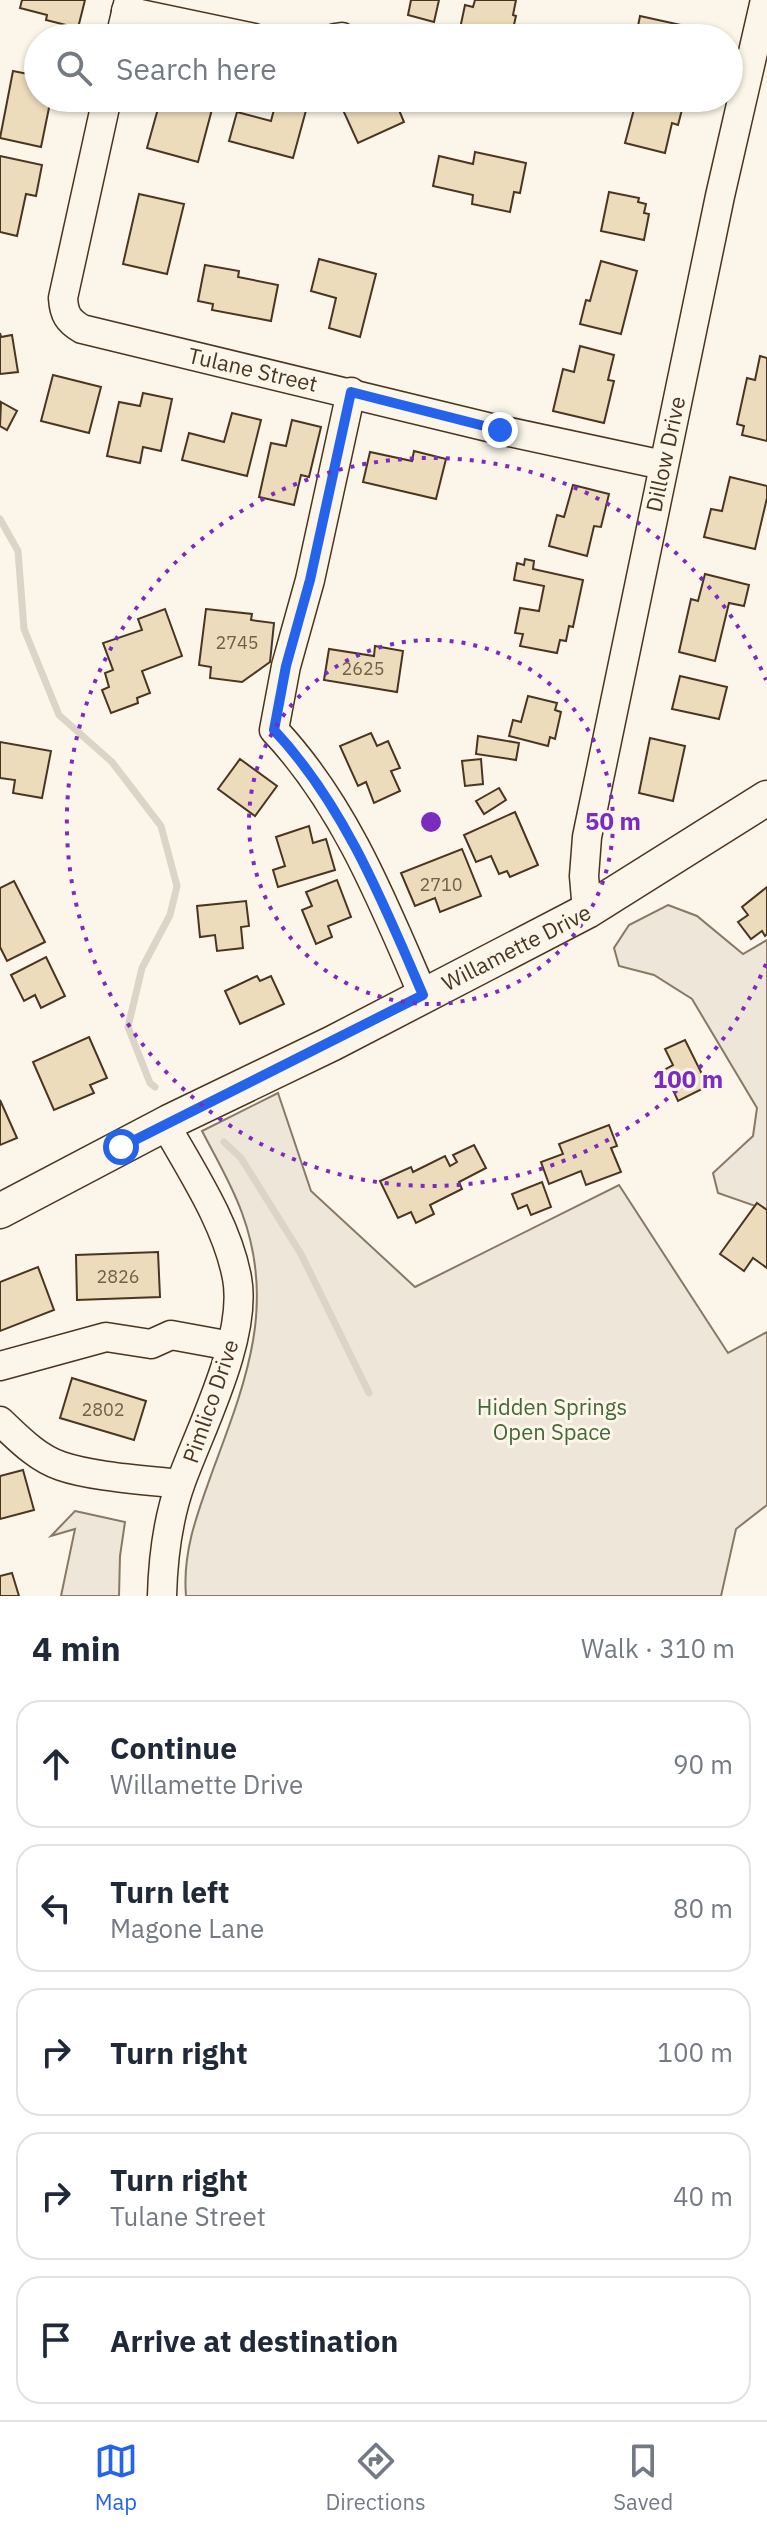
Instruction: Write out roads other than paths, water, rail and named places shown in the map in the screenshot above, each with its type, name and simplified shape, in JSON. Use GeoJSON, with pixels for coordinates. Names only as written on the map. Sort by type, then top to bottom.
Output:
{"type":"FeatureCollection","features":[{"type":"Feature","properties":{"kind":"main road","name":"Willamette Drive"},"geometry":{"type":"LineString","coordinates":[[0,1211],[587,911],[767,798]]}},
{"type":"Feature","properties":{"kind":"street","name":"Dillow Drive"},"geometry":{"type":"LineString","coordinates":[[587,911],[584,876],[587,837],[663,465],[753,109],[765,0]]}},
{"type":"Feature","properties":{"kind":"street"},"geometry":{"type":"LineString","coordinates":[[125,16],[172,24]]}},
{"type":"Feature","properties":{"kind":"street","name":"Tulane Street"},"geometry":{"type":"LineString","coordinates":[[104,112],[63,298],[64,312],[70,322],[82,329],[500,430],[663,465]]}},
{"type":"Feature","properties":{"kind":"street"},"geometry":{"type":"LineString","coordinates":[[351,392],[310,580],[286,666],[274,730],[302,760],[335,810],[384,904],[423,995]]}},
{"type":"Feature","properties":{"kind":"street","name":"Pimlico Drive"},"geometry":{"type":"LineString","coordinates":[[162,1596],[166,1542],[180,1484],[214,1400],[231,1346],[238,1281],[232,1257],[206,1199],[165,1124]]}},
{"type":"Feature","properties":{"kind":"street"},"geometry":{"type":"LineString","coordinates":[[0,1366],[106,1337],[151,1344],[171,1335],[231,1346]]}},
{"type":"Feature","properties":{"kind":"street"},"geometry":{"type":"LineString","coordinates":[[0,1421],[27,1447],[60,1466],[180,1484]]}},
{"type":"Feature","properties":{"kind":"waterway"},"geometry":{"type":"LineString","coordinates":[[0,519],[18,551],[24,629],[59,715],[112,762],[161,826],[177,886],[170,915],[142,968],[128,1027],[150,1083],[155,1087]]}},
{"type":"Feature","properties":{"kind":"waterway"},"geometry":{"type":"LineString","coordinates":[[224,1142],[241,1158],[301,1254],[369,1393]]}},
{"type":"Feature","properties":{"kind":"park label","name":"Hidden Springs Open Space"},"geometry":{"type":"Point","coordinates":[552,1418]}}]}
